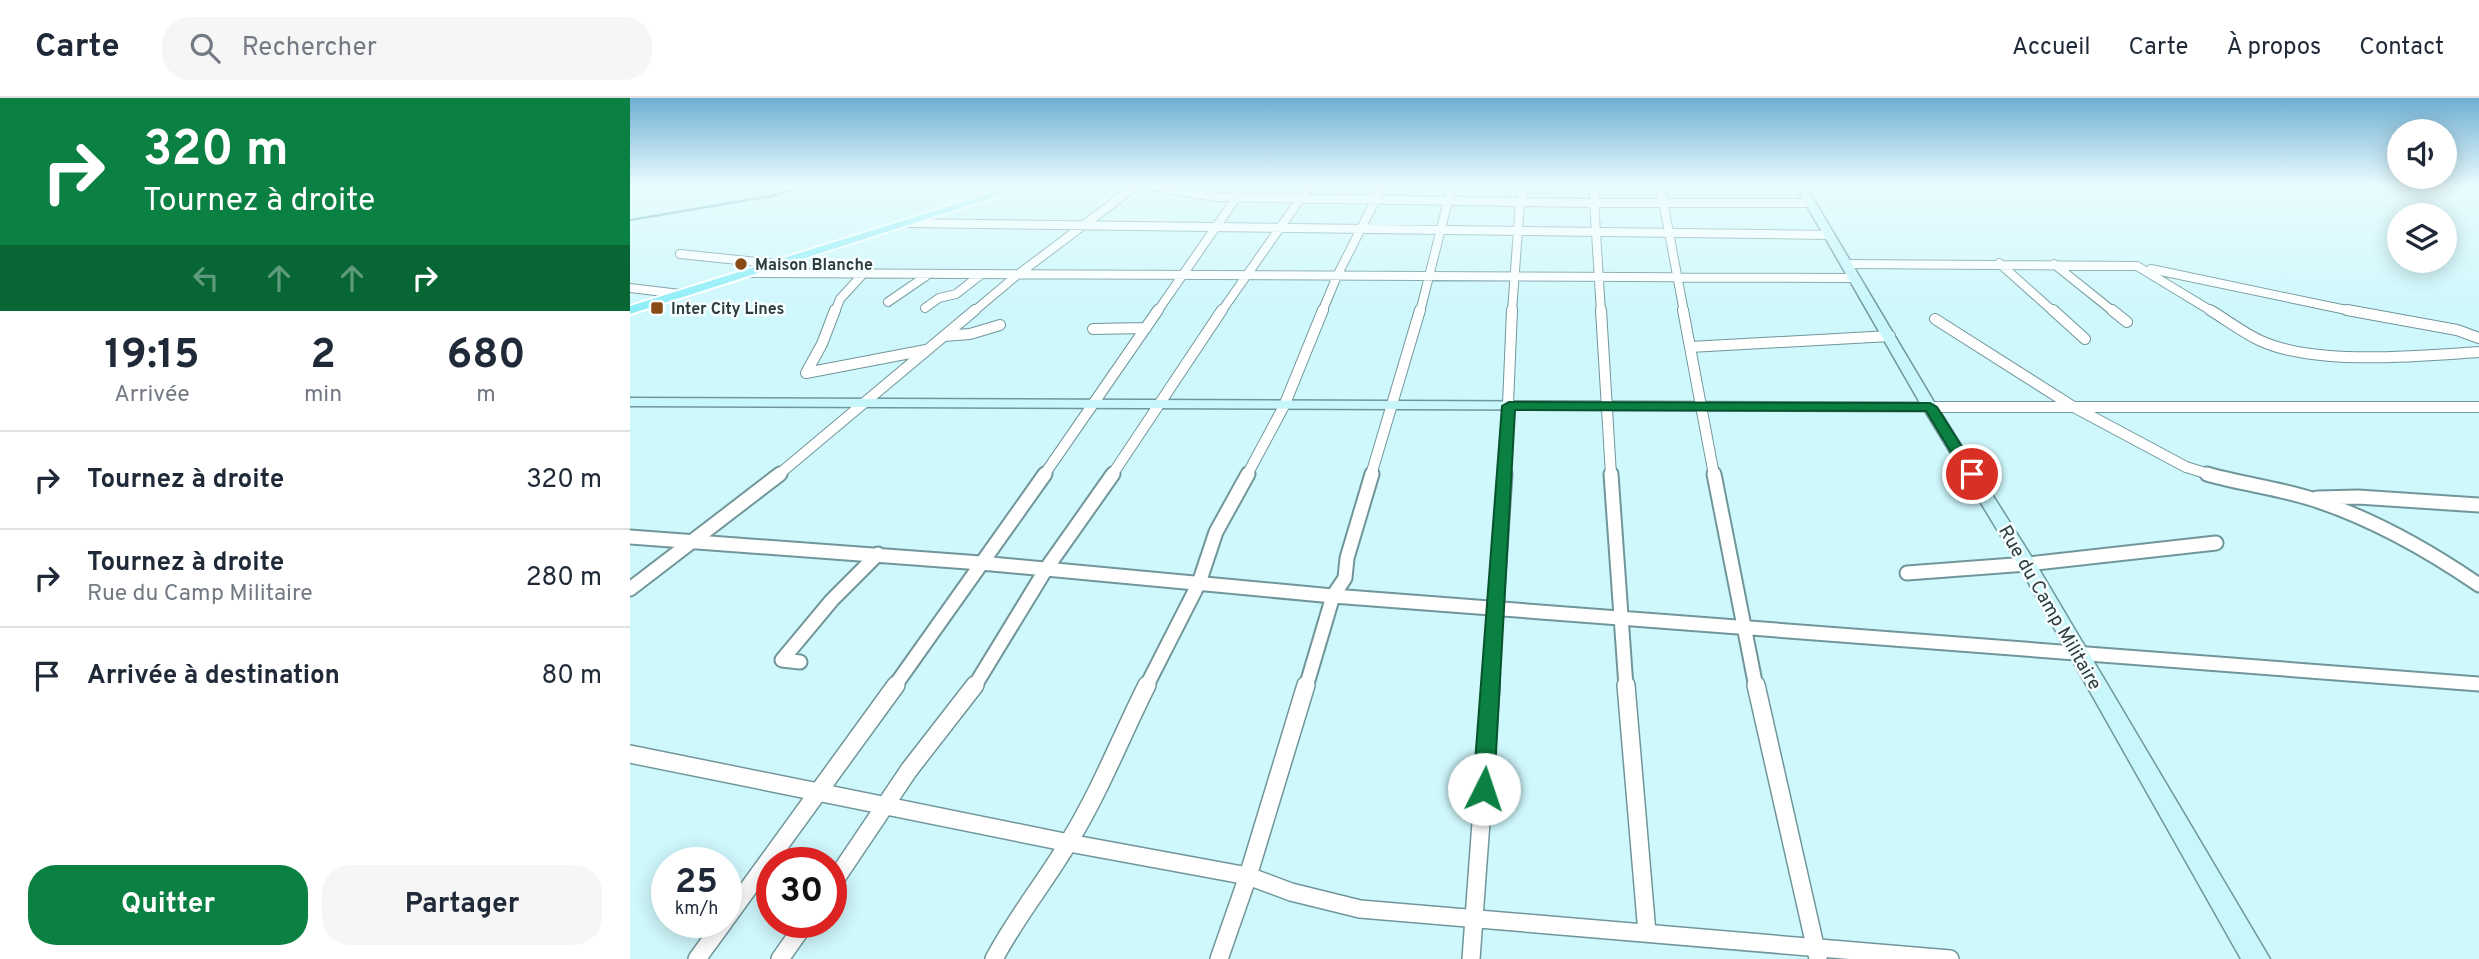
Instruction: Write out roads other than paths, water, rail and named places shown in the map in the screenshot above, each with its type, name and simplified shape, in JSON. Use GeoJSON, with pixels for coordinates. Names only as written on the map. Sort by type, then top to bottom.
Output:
{"type":"FeatureCollection","features":[{"type":"Feature","properties":{"kind":"main road"},"geometry":{"type":"LineString","coordinates":[[630,310],[902,225]]}},
{"type":"Feature","properties":{"kind":"street"},"geometry":{"type":"LineString","coordinates":[[630,589],[766,485],[1080,225]]}},
{"type":"Feature","properties":{"kind":"street"},"geometry":{"type":"LineString","coordinates":[[1088,225],[1830,235]]}},
{"type":"Feature","properties":{"kind":"street"},"geometry":{"type":"LineString","coordinates":[[742,898],[968,585],[1219,225]]}},
{"type":"Feature","properties":{"kind":"street"},"geometry":{"type":"LineString","coordinates":[[847,863],[909,771],[971,692],[1046,569],[1161,405],[1244,277],[1283,225]]}},
{"type":"Feature","properties":{"kind":"street"},"geometry":{"type":"LineString","coordinates":[[994,959],[1008,932],[1069,843],[1097,794],[1133,713],[1199,583],[1216,532],[1284,406],[1337,276],[1364,225]]}},
{"type":"Feature","properties":{"kind":"street"},"geometry":{"type":"LineString","coordinates":[[1219,959],[1248,876],[1333,596],[1345,578],[1347,558],[1413,340],[1442,225]]}},
{"type":"Feature","properties":{"kind":"street"},"geometry":{"type":"LineString","coordinates":[[1471,959],[1498,607],[1518,225]]}},
{"type":"Feature","properties":{"kind":"street"},"geometry":{"type":"LineString","coordinates":[[1595,225],[1601,278],[1601,327],[1609,406],[1620,616],[1647,933]]}},
{"type":"Feature","properties":{"kind":"street"},"geometry":{"type":"LineString","coordinates":[[1668,225],[1743,628],[1817,953]]}},
{"type":"Feature","properties":{"kind":"street","name":"Rue du Camp Militaire"},"geometry":{"type":"LineString","coordinates":[[1824,225],[1930,407],[2027,564],[2256,959]]}},
{"type":"Feature","properties":{"kind":"street"},"geometry":{"type":"LineString","coordinates":[[680,254],[777,264]]}},
{"type":"Feature","properties":{"kind":"street"},"geometry":{"type":"LineString","coordinates":[[1999,263],[2085,340]]}},
{"type":"Feature","properties":{"kind":"street"},"geometry":{"type":"LineString","coordinates":[[750,273],[1676,279],[1999,263],[2137,266],[2300,302],[2457,330],[2479,338]]}},
{"type":"Feature","properties":{"kind":"street"},"geometry":{"type":"LineString","coordinates":[[2054,264],[2127,322]]}},
{"type":"Feature","properties":{"kind":"street"},"geometry":{"type":"LineString","coordinates":[[2137,266],[2261,341],[2295,351],[2388,355],[2479,352]]}},
{"type":"Feature","properties":{"kind":"street"},"geometry":{"type":"LineString","coordinates":[[862,275],[840,299],[822,344],[806,373],[926,350]]}},
{"type":"Feature","properties":{"kind":"street"},"geometry":{"type":"LineString","coordinates":[[888,302],[926,275]]}},
{"type":"Feature","properties":{"kind":"street"},"geometry":{"type":"LineString","coordinates":[[925,308],[939,298],[956,294],[979,276]]}},
{"type":"Feature","properties":{"kind":"street"},"geometry":{"type":"LineString","coordinates":[[630,288],[680,294]]}},
{"type":"Feature","properties":{"kind":"street"},"geometry":{"type":"LineString","coordinates":[[1936,319],[2072,406],[2186,467],[2227,480],[2310,498],[2390,531],[2437,556],[2479,584]]}},
{"type":"Feature","properties":{"kind":"street"},"geometry":{"type":"LineString","coordinates":[[943,336],[970,334],[1000,325]]}},
{"type":"Feature","properties":{"kind":"street"},"geometry":{"type":"LineString","coordinates":[[1093,329],[1146,328]]}},
{"type":"Feature","properties":{"kind":"street"},"geometry":{"type":"LineString","coordinates":[[1690,347],[1890,336]]}},
{"type":"Feature","properties":{"kind":"street"},"geometry":{"type":"LineString","coordinates":[[630,402],[1284,406],[2479,407]]}},
{"type":"Feature","properties":{"kind":"street"},"geometry":{"type":"LineString","coordinates":[[2310,498],[2358,497],[2479,505]]}},
{"type":"Feature","properties":{"kind":"street"},"geometry":{"type":"LineString","coordinates":[[630,537],[878,554],[1333,596],[2479,684]]}},
{"type":"Feature","properties":{"kind":"street"},"geometry":{"type":"LineString","coordinates":[[1907,573],[2027,564],[2216,543]]}},
{"type":"Feature","properties":{"kind":"street"},"geometry":{"type":"LineString","coordinates":[[800,662],[782,660],[832,600],[878,554]]}},
{"type":"Feature","properties":{"kind":"street"},"geometry":{"type":"LineString","coordinates":[[630,754],[886,807],[1248,876],[1291,892],[1360,909],[1647,933],[1817,953],[1950,959]]}},
{"type":"Feature","properties":{"kind":"street"},"geometry":{"type":"LineString","coordinates":[[697,959],[712,938]]}},
{"type":"Feature","properties":{"kind":"street"},"geometry":{"type":"LineString","coordinates":[[780,959],[795,938]]}},
{"type":"Feature","properties":{"kind":"place","name":"Maison Blanche"},"geometry":{"type":"Point","coordinates":[741,264]}},
{"type":"Feature","properties":{"kind":"place","name":"Inter City Lines"},"geometry":{"type":"Point","coordinates":[657,308]}}]}
